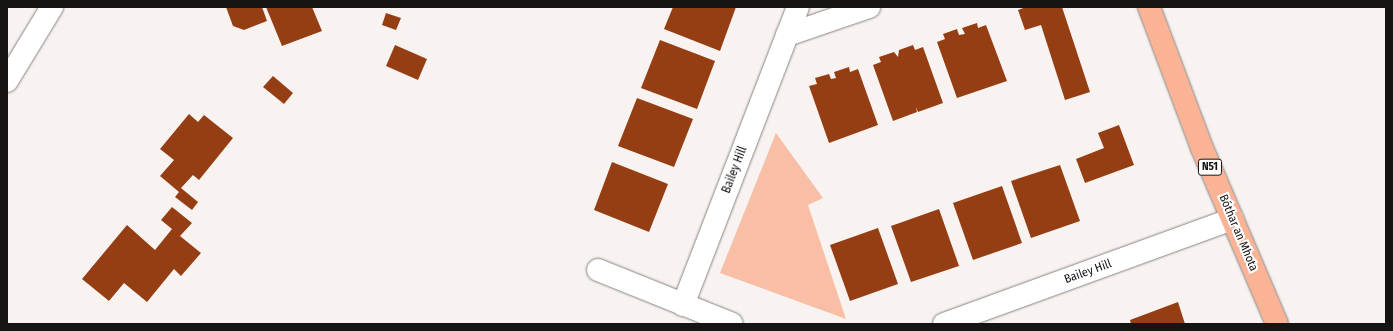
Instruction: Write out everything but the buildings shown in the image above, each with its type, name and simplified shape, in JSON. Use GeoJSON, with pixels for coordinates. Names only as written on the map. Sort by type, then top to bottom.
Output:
{"type":"FeatureCollection","features":[{"type":"Feature","properties":{"kind":"main road","name":"Bóthar an Mhota"},"geometry":{"type":"LineString","coordinates":[[1150,7],[1232,219],[1277,324]]}},
{"type":"Feature","properties":{"kind":"street"},"geometry":{"type":"LineString","coordinates":[[7,81],[52,7]]}},
{"type":"Feature","properties":{"kind":"street","name":"Bailey Hill"},"geometry":{"type":"LineString","coordinates":[[683,304],[798,7]]}},
{"type":"Feature","properties":{"kind":"street"},"geometry":{"type":"LineString","coordinates":[[787,35],[869,7]]}},
{"type":"Feature","properties":{"kind":"street","name":"Bailey Hill"},"geometry":{"type":"LineString","coordinates":[[944,324],[1232,219]]}},
{"type":"Feature","properties":{"kind":"street"},"geometry":{"type":"LineString","coordinates":[[598,270],[732,324]]}},
{"type":"Feature","properties":{"kind":"shaded area"},"geometry":{"type":"Polygon","coordinates":[[[776,133],[823,198],[808,205],[846,319],[720,273],[776,133]]]}}]}
